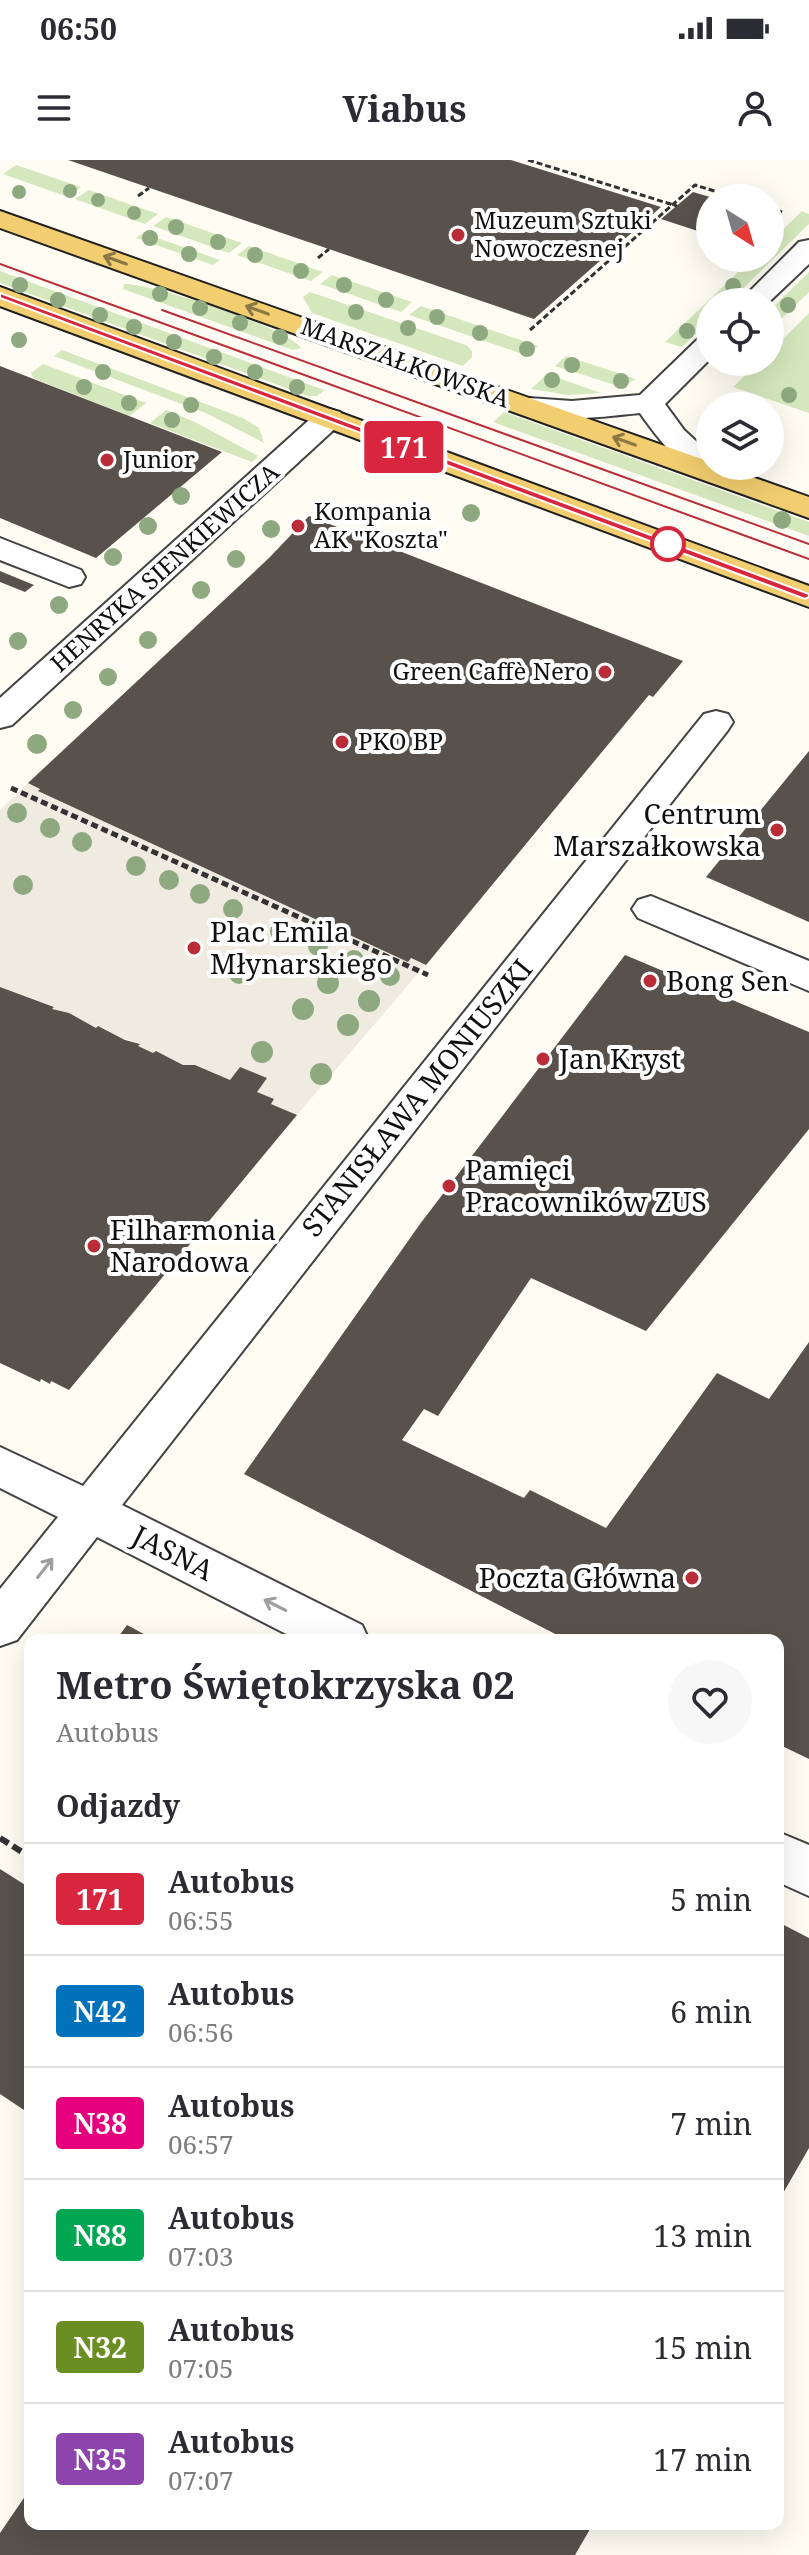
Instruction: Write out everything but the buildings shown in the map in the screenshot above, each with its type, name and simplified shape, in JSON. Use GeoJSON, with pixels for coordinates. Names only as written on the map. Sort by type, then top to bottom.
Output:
{"type":"FeatureCollection","features":[{"type":"Feature","properties":{"kind":"main road","name":"MARSZAŁKOWSKA"},"geometry":{"type":"LineString","coordinates":[[0,219],[696,467]]}},
{"type":"Feature","properties":{"kind":"main road"},"geometry":{"type":"LineString","coordinates":[[0,296],[809,597]]}},
{"type":"Feature","properties":{"kind":"main road","name":"MARSZAŁKOWSKA"},"geometry":{"type":"LineString","coordinates":[[732,480],[809,508]]}},
{"type":"Feature","properties":{"kind":"street"},"geometry":{"type":"LineString","coordinates":[[768,288],[809,248]]}},
{"type":"Feature","properties":{"kind":"street"},"geometry":{"type":"LineString","coordinates":[[529,407],[572,410],[649,403],[696,357]]}},
{"type":"Feature","properties":{"kind":"street"},"geometry":{"type":"LineString","coordinates":[[649,403],[672,440],[696,459]]}},
{"type":"Feature","properties":{"kind":"street","name":"HENRYKA SIENKIEWICZA"},"geometry":{"type":"LineString","coordinates":[[0,717],[329,418]]}},
{"type":"Feature","properties":{"kind":"street"},"geometry":{"type":"LineString","coordinates":[[0,548],[69,577]]}},
{"type":"Feature","properties":{"kind":"street","name":"STANISŁAWA MONIUSZKI"},"geometry":{"type":"LineString","coordinates":[[0,1625],[716,722]]}},
{"type":"Feature","properties":{"kind":"street"},"geometry":{"type":"LineString","coordinates":[[651,909],[809,977]]}},
{"type":"Feature","properties":{"kind":"street","name":"JASNA"},"geometry":{"type":"LineString","coordinates":[[0,1466],[333,1634]]}},
{"type":"Feature","properties":{"kind":"street"},"geometry":{"type":"LineString","coordinates":[[784,1859],[809,1871]]}},
{"type":"Feature","properties":{"kind":"path"},"geometry":{"type":"LineString","coordinates":[[528,160],[675,205]]}},
{"type":"Feature","properties":{"kind":"path"},"geometry":{"type":"LineString","coordinates":[[530,330],[696,185]]}},
{"type":"Feature","properties":{"kind":"path"},"geometry":{"type":"LineString","coordinates":[[138,196],[149,188]]}},
{"type":"Feature","properties":{"kind":"path"},"geometry":{"type":"LineString","coordinates":[[647,220],[653,222]]}},
{"type":"Feature","properties":{"kind":"path"},"geometry":{"type":"LineString","coordinates":[[318,258],[329,249]]}},
{"type":"Feature","properties":{"kind":"path"},"geometry":{"type":"LineString","coordinates":[[551,305],[557,307]]}},
{"type":"Feature","properties":{"kind":"path"},"geometry":{"type":"LineString","coordinates":[[11,788],[428,975]]}},
{"type":"Feature","properties":{"kind":"path"},"geometry":{"type":"LineString","coordinates":[[0,1838],[24,1853]]}},
{"type":"Feature","properties":{"kind":"green space"},"geometry":{"type":"Polygon","coordinates":[[[16,165],[81,187],[68,197],[3,174],[16,165]]]}},
{"type":"Feature","properties":{"kind":"green space"},"geometry":{"type":"Polygon","coordinates":[[[89,190],[158,214],[145,224],[75,199],[89,190]]]}},
{"type":"Feature","properties":{"kind":"green space"},"geometry":{"type":"Polygon","coordinates":[[[802,211],[809,214],[809,224],[784,248],[784,228],[802,211]]]}},
{"type":"Feature","properties":{"kind":"green space"},"geometry":{"type":"Polygon","coordinates":[[[166,217],[242,243],[229,253],[153,226],[166,217]]]}},
{"type":"Feature","properties":{"kind":"green space"},"geometry":{"type":"Polygon","coordinates":[[[143,233],[220,260],[213,265],[136,238],[143,233]]]}},
{"type":"Feature","properties":{"kind":"green space"},"geometry":{"type":"Polygon","coordinates":[[[249,246],[323,272],[311,281],[237,255],[249,246]]]}},
{"type":"Feature","properties":{"kind":"green space"},"geometry":{"type":"Polygon","coordinates":[[[0,271],[325,390],[317,396],[308,396],[0,283],[0,271]]]}},
{"type":"Feature","properties":{"kind":"green space"},"geometry":{"type":"Polygon","coordinates":[[[738,272],[760,272],[743,288],[722,288],[738,272]]]}},
{"type":"Feature","properties":{"kind":"green space"},"geometry":{"type":"Polygon","coordinates":[[[809,272],[809,292],[784,316],[784,296],[809,272]]]}},
{"type":"Feature","properties":{"kind":"green space"},"geometry":{"type":"Polygon","coordinates":[[[332,275],[412,302],[401,312],[320,284],[332,275]]]}},
{"type":"Feature","properties":{"kind":"green space"},"geometry":{"type":"Polygon","coordinates":[[[124,284],[218,308],[272,329],[301,348],[293,350],[123,289],[124,284]]]}},
{"type":"Feature","properties":{"kind":"green space"},"geometry":{"type":"Polygon","coordinates":[[[310,292],[466,345],[472,351],[472,357],[463,366],[312,313],[303,297],[310,292]]]}},
{"type":"Feature","properties":{"kind":"green space"},"geometry":{"type":"Polygon","coordinates":[[[421,306],[538,346],[528,356],[409,315],[421,306]]]}},
{"type":"Feature","properties":{"kind":"green space"},"geometry":{"type":"Polygon","coordinates":[[[696,312],[696,334],[682,347],[665,342],[696,312]]]}},
{"type":"Feature","properties":{"kind":"green space"},"geometry":{"type":"Polygon","coordinates":[[[809,313],[809,413],[784,404],[784,392],[748,392],[733,387],[744,376],[784,376],[784,338],[809,313]]]}},
{"type":"Feature","properties":{"kind":"green space"},"geometry":{"type":"Polygon","coordinates":[[[62,350],[243,418],[259,428],[264,443],[208,414],[54,356],[62,350]]]}},
{"type":"Feature","properties":{"kind":"green space"},"geometry":{"type":"Polygon","coordinates":[[[566,356],[636,379],[621,387],[555,366],[566,356]]]}},
{"type":"Feature","properties":{"kind":"green space"},"geometry":{"type":"Polygon","coordinates":[[[43,364],[146,403],[130,416],[33,378],[31,373],[43,364]]]}},
{"type":"Feature","properties":{"kind":"green space"},"geometry":{"type":"Polygon","coordinates":[[[547,374],[601,393],[568,395],[531,389],[547,374]]]}},
{"type":"Feature","properties":{"kind":"green space"},"geometry":{"type":"Polygon","coordinates":[[[166,410],[258,456],[252,462],[150,423],[166,410]]]}},
{"type":"Feature","properties":{"kind":"green space"},"geometry":{"type":"Polygon","coordinates":[[[504,412],[809,522],[809,536],[493,422],[504,412]]]}},
{"type":"Feature","properties":{"kind":"shaded area","name":"Plac Emila Młynarskiego"},"geometry":{"type":"Polygon","coordinates":[[[28,783],[425,965],[297,1115],[271,1104],[274,1099],[230,1080],[195,1065],[183,1065],[156,1051],[153,1053],[138,1046],[139,1043],[109,1034],[110,1031],[99,1026],[96,1028],[70,1014],[52,1009],[54,1006],[0,987],[0,810],[28,783]]]}},
{"type":"Feature","properties":{"kind":"tram line"},"geometry":{"type":"LineString","coordinates":[[0,264],[809,559]]}},
{"type":"Feature","properties":{"kind":"tram line"},"geometry":{"type":"LineString","coordinates":[[162,310],[809,544]]}},
{"type":"Feature","properties":{"kind":"bus line","name":"171"},"geometry":{"type":"LineString","coordinates":[[0,296],[809,597]]}},
{"type":"Feature","properties":{"kind":"place","name":"Muzeum Sztuki Nowoczesnej"},"geometry":{"type":"Point","coordinates":[458,235]}},
{"type":"Feature","properties":{"kind":"place","name":"Junior"},"geometry":{"type":"Point","coordinates":[107,460]}},
{"type":"Feature","properties":{"kind":"place","name":"Kompania AK \"Koszta\""},"geometry":{"type":"Point","coordinates":[298,526]}},
{"type":"Feature","properties":{"kind":"place","name":"Green Caffè Nero"},"geometry":{"type":"Point","coordinates":[605,672]}},
{"type":"Feature","properties":{"kind":"place","name":"PKO BP"},"geometry":{"type":"Point","coordinates":[342,742]}},
{"type":"Feature","properties":{"kind":"place","name":"Centrum Marszałkowska"},"geometry":{"type":"Point","coordinates":[777,830]}},
{"type":"Feature","properties":{"kind":"place","name":"Plac Emila Młynarskiego"},"geometry":{"type":"Point","coordinates":[194,948]}},
{"type":"Feature","properties":{"kind":"place","name":"Bong Sen"},"geometry":{"type":"Point","coordinates":[650,981]}},
{"type":"Feature","properties":{"kind":"place","name":"Jan Kryst"},"geometry":{"type":"Point","coordinates":[543,1059]}},
{"type":"Feature","properties":{"kind":"place","name":"Pamięci Pracowników ZUS"},"geometry":{"type":"Point","coordinates":[449,1186]}},
{"type":"Feature","properties":{"kind":"place","name":"Filharmonia Narodowa"},"geometry":{"type":"Point","coordinates":[94,1246]}},
{"type":"Feature","properties":{"kind":"place","name":"Poczta Główna"},"geometry":{"type":"Point","coordinates":[692,1578]}}]}
